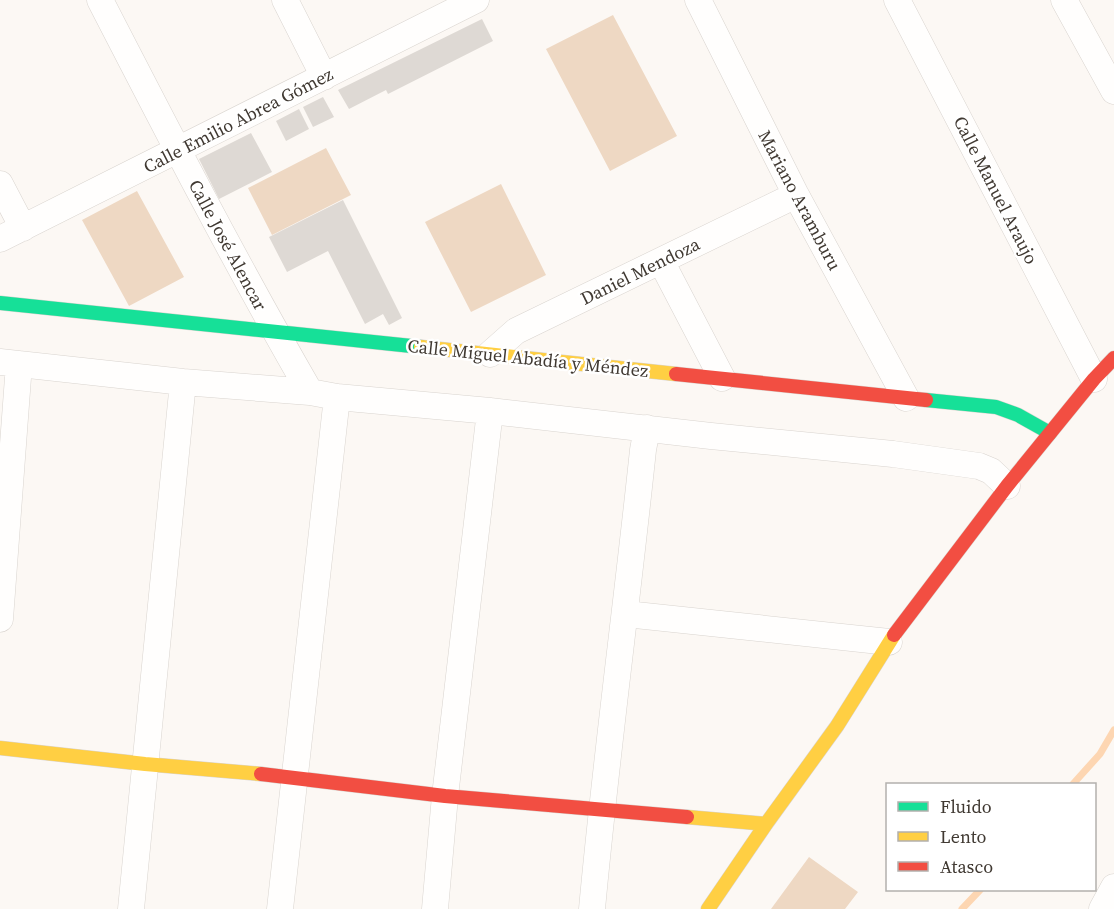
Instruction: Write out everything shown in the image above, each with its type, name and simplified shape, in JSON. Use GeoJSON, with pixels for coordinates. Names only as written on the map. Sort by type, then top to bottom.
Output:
{"type":"FeatureCollection","features":[{"type":"Feature","properties":{"kind":"street","name":"Calle José Alencar"},"geometry":{"type":"LineString","coordinates":[[100,0],[177,151],[310,392]]}},
{"type":"Feature","properties":{"kind":"street"},"geometry":{"type":"LineString","coordinates":[[285,0],[324,77]]}},
{"type":"Feature","properties":{"kind":"street","name":"Calle Emilio Abrea Gómez"},"geometry":{"type":"LineString","coordinates":[[0,239],[477,0]]}},
{"type":"Feature","properties":{"kind":"street","name":"Mariano Aramburu"},"geometry":{"type":"LineString","coordinates":[[698,0],[796,195],[906,398]]}},
{"type":"Feature","properties":{"kind":"street","name":"Calle Manuel Araujo"},"geometry":{"type":"LineString","coordinates":[[897,0],[1094,379]]}},
{"type":"Feature","properties":{"kind":"street"},"geometry":{"type":"LineString","coordinates":[[1065,0],[1114,91]]}},
{"type":"Feature","properties":{"kind":"street"},"geometry":{"type":"LineString","coordinates":[[0,184],[23,228]]}},
{"type":"Feature","properties":{"kind":"street","name":"Daniel Mendoza"},"geometry":{"type":"LineString","coordinates":[[490,354],[516,331],[796,195]]}},
{"type":"Feature","properties":{"kind":"street"},"geometry":{"type":"LineString","coordinates":[[661,261],[722,378]]}},
{"type":"Feature","properties":{"kind":"street","name":"Calle Miguel Abadía y Méndez"},"geometry":{"type":"LineString","coordinates":[[0,303],[996,407],[1018,415],[1050,434]]}},
{"type":"Feature","properties":{"kind":"street"},"geometry":{"type":"LineString","coordinates":[[708,909],[765,824],[837,726],[889,642],[1007,486],[1094,379],[1114,358]]}},
{"type":"Feature","properties":{"kind":"street"},"geometry":{"type":"LineString","coordinates":[[0,619],[9,363],[183,382],[310,392],[337,397],[893,454],[979,466],[991,471],[1007,486]]}},
{"type":"Feature","properties":{"kind":"street"},"geometry":{"type":"LineString","coordinates":[[131,909],[183,382]]}},
{"type":"Feature","properties":{"kind":"street"},"geometry":{"type":"LineString","coordinates":[[280,909],[337,397]]}},
{"type":"Feature","properties":{"kind":"street"},"geometry":{"type":"LineString","coordinates":[[435,909],[445,796],[490,411]]}},
{"type":"Feature","properties":{"kind":"street"},"geometry":{"type":"LineString","coordinates":[[592,909],[601,810],[647,428]]}},
{"type":"Feature","properties":{"kind":"street"},"geometry":{"type":"LineString","coordinates":[[626,614],[889,642]]}},
{"type":"Feature","properties":{"kind":"street"},"geometry":{"type":"LineString","coordinates":[[0,748],[295,777],[445,796],[765,824]]}},
{"type":"Feature","properties":{"kind":"street"},"geometry":{"type":"LineString","coordinates":[[1102,909],[1114,887]]}},
{"type":"Feature","properties":{"kind":"shaded area"},"geometry":{"type":"Polygon","coordinates":[[[613,15],[677,136],[610,171],[546,49],[613,15]]]}},
{"type":"Feature","properties":{"kind":"shaded area"},"geometry":{"type":"Polygon","coordinates":[[[326,148],[351,195],[272,235],[248,188],[326,148]]]}},
{"type":"Feature","properties":{"kind":"shaded area"},"geometry":{"type":"Polygon","coordinates":[[[501,184],[546,275],[471,312],[425,222],[501,184]]]}},
{"type":"Feature","properties":{"kind":"shaded area"},"geometry":{"type":"Polygon","coordinates":[[[137,191],[184,277],[129,306],[82,220],[137,191]]]}},
{"type":"Feature","properties":{"kind":"shaded area"},"geometry":{"type":"Polygon","coordinates":[[[809,857],[858,892],[845,909],[771,909],[809,857]]]}},
{"type":"Feature","properties":{"kind":"building"},"geometry":{"type":"Polygon","coordinates":[[[482,19],[493,41],[388,94],[386,90],[349,109],[338,90],[482,19]]]}},
{"type":"Feature","properties":{"kind":"building"},"geometry":{"type":"Polygon","coordinates":[[[323,97],[334,117],[313,127],[303,107],[323,97]]]}},
{"type":"Feature","properties":{"kind":"building"},"geometry":{"type":"Polygon","coordinates":[[[299,109],[309,129],[286,141],[276,121],[299,109]]]}},
{"type":"Feature","properties":{"kind":"building"},"geometry":{"type":"Polygon","coordinates":[[[251,133],[272,172],[219,199],[199,159],[251,133]]]}},
{"type":"Feature","properties":{"kind":"building"},"geometry":{"type":"Polygon","coordinates":[[[343,200],[402,318],[389,325],[383,314],[365,324],[328,251],[287,272],[269,237],[343,200]]]}},
{"type":"Feature","properties":{"kind":"waterway"},"geometry":{"type":"LineString","coordinates":[[1074,783],[1100,754],[1114,730]]}},
{"type":"Feature","properties":{"kind":"waterway"},"geometry":{"type":"LineString","coordinates":[[962,909],[979,891]]}},
{"type":"Feature","properties":{"kind":"traffic: fast"},"geometry":{"type":"LineString","coordinates":[[0,303],[421,347]]}},
{"type":"Feature","properties":{"kind":"traffic: fast"},"geometry":{"type":"LineString","coordinates":[[926,400],[996,407],[1018,415],[1050,433]]}},
{"type":"Feature","properties":{"kind":"traffic: slow"},"geometry":{"type":"LineString","coordinates":[[421,347],[676,374]]}},
{"type":"Feature","properties":{"kind":"traffic: slow"},"geometry":{"type":"LineString","coordinates":[[708,909],[837,726],[894,635]]}},
{"type":"Feature","properties":{"kind":"traffic: slow"},"geometry":{"type":"LineString","coordinates":[[0,748],[261,774]]}},
{"type":"Feature","properties":{"kind":"traffic: slow"},"geometry":{"type":"LineString","coordinates":[[687,817],[766,824]]}},
{"type":"Feature","properties":{"kind":"traffic: jam"},"geometry":{"type":"LineString","coordinates":[[894,635],[1007,486],[1094,379],[1114,358]]}},
{"type":"Feature","properties":{"kind":"traffic: jam"},"geometry":{"type":"LineString","coordinates":[[676,374],[926,400]]}},
{"type":"Feature","properties":{"kind":"traffic: jam"},"geometry":{"type":"LineString","coordinates":[[261,774],[445,796],[687,817]]}}]}
